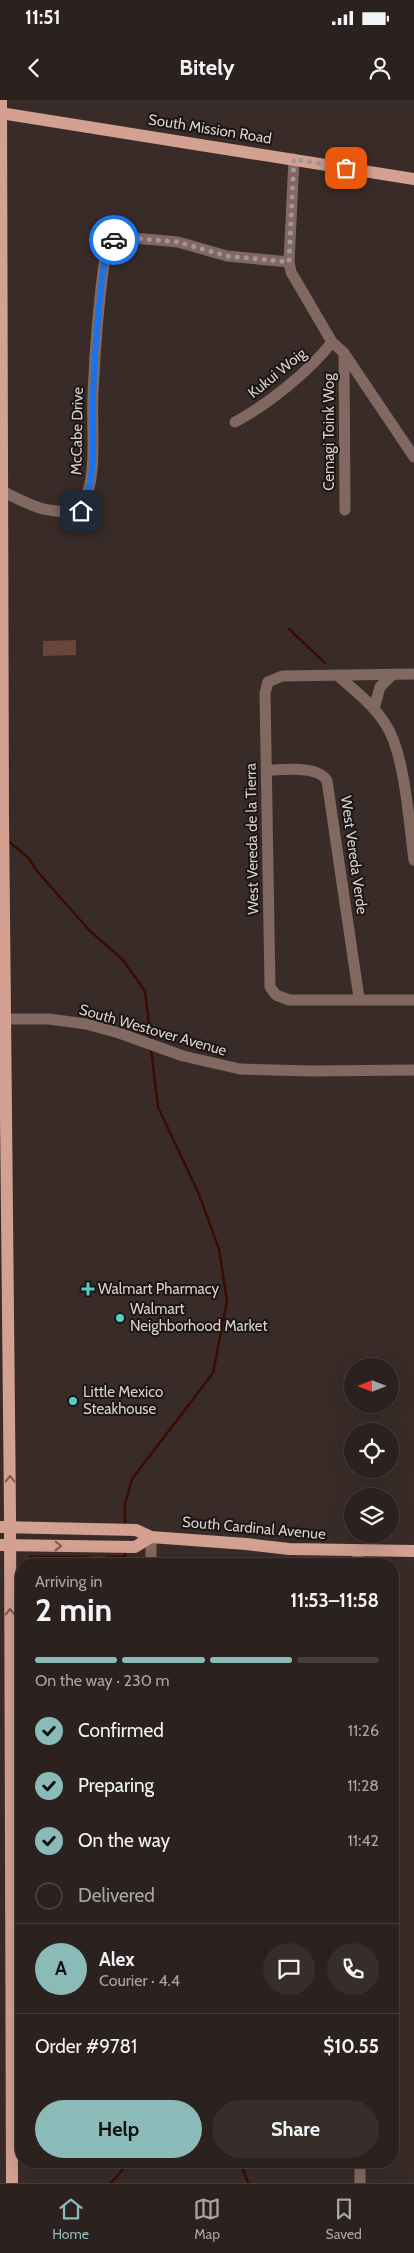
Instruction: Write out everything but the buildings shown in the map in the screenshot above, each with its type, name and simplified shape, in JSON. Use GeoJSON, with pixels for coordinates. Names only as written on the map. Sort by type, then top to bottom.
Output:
{"type":"FeatureCollection","features":[{"type":"Feature","properties":{"kind":"main road"},"geometry":{"type":"LineString","coordinates":[[1,100],[4,492],[2,588],[3,816],[5,865],[2,1019],[6,2039],[12,2183]]}},
{"type":"Feature","properties":{"kind":"main road","name":"South Mission Road"},"geometry":{"type":"LineString","coordinates":[[1,113],[414,179]]}},
{"type":"Feature","properties":{"kind":"main road","name":"South Cardinal Avenue"},"geometry":{"type":"LineString","coordinates":[[5,1527],[134,1530],[152,1537],[289,1549],[414,1551]]}},
{"type":"Feature","properties":{"kind":"main road"},"geometry":{"type":"LineString","coordinates":[[5,1545],[135,1546],[152,1537]]}},
{"type":"Feature","properties":{"kind":"street"},"geometry":{"type":"LineString","coordinates":[[294,159],[289,262],[291,272],[332,342],[344,353],[414,457]]}},
{"type":"Feature","properties":{"kind":"street","name":"McCabe Drive"},"geometry":{"type":"LineString","coordinates":[[4,492],[41,510],[59,513],[81,511],[89,495],[93,473],[93,396],[96,343],[106,249],[113,240],[123,237],[178,242],[227,256],[289,262]]}},
{"type":"Feature","properties":{"kind":"street","name":"Kukui Woig"},"geometry":{"type":"LineString","coordinates":[[235,422],[251,413],[318,360],[332,342]]}},
{"type":"Feature","properties":{"kind":"street","name":"Cemagi Toink Wog"},"geometry":{"type":"LineString","coordinates":[[344,353],[345,510]]}},
{"type":"Feature","properties":{"kind":"street"},"geometry":{"type":"LineString","coordinates":[[374,709],[380,687],[393,674]]}},
{"type":"Feature","properties":{"kind":"street"},"geometry":{"type":"LineString","coordinates":[[338,675],[414,674]]}},
{"type":"Feature","properties":{"kind":"street"},"geometry":{"type":"LineString","coordinates":[[338,675],[374,709],[385,723],[397,748],[414,860]]}},
{"type":"Feature","properties":{"kind":"street","name":"West Vereda de la Tierra"},"geometry":{"type":"LineString","coordinates":[[338,675],[264,678],[269,983],[270,998],[289,1000],[359,998]]}},
{"type":"Feature","properties":{"kind":"street","name":"West Vereda Verde"},"geometry":{"type":"LineString","coordinates":[[267,770],[316,771],[325,776],[359,998]]}},
{"type":"Feature","properties":{"kind":"street"},"geometry":{"type":"LineString","coordinates":[[359,998],[414,1000]]}},
{"type":"Feature","properties":{"kind":"street","name":"South Westover Avenue"},"geometry":{"type":"LineString","coordinates":[[2,1019],[49,1019],[76,1023],[130,1037],[183,1056],[213,1064],[256,1070],[414,1070]]}},
{"type":"Feature","properties":{"kind":"street"},"geometry":{"type":"LineString","coordinates":[[151,1558],[152,1537]]}},
{"type":"Feature","properties":{"kind":"street"},"geometry":{"type":"LineString","coordinates":[[358,1551],[358,1558]]}},
{"type":"Feature","properties":{"kind":"street"},"geometry":{"type":"LineString","coordinates":[[360,2168],[360,2183]]}},
{"type":"Feature","properties":{"kind":"shaded area"},"geometry":{"type":"Polygon","coordinates":[[[76,640],[76,655],[43,656],[43,641],[76,640]]]}},
{"type":"Feature","properties":{"kind":"waterway"},"geometry":{"type":"LineString","coordinates":[[289,629],[325,663]]}},
{"type":"Feature","properties":{"kind":"waterway"},"geometry":{"type":"LineString","coordinates":[[8,841],[29,858],[36,870],[89,930],[122,959],[145,991],[151,1041]]}},
{"type":"Feature","properties":{"kind":"waterway"},"geometry":{"type":"LineString","coordinates":[[125,1525],[125,1504],[132,1479],[213,1373],[227,1301],[219,1249],[198,1192],[158,1107],[151,1049]]}},
{"type":"Feature","properties":{"kind":"waterway"},"geometry":{"type":"LineString","coordinates":[[125,1550],[125,1558]]}},
{"type":"Feature","properties":{"kind":"waterway"},"geometry":{"type":"LineString","coordinates":[[30,1557],[89,1557]]}},
{"type":"Feature","properties":{"kind":"waterway"},"geometry":{"type":"LineString","coordinates":[[107,1557],[125,1557]]}},
{"type":"Feature","properties":{"kind":"waterway"},"geometry":{"type":"LineString","coordinates":[[111,2183],[124,2168]]}},
{"type":"Feature","properties":{"kind":"waterway"},"geometry":{"type":"LineString","coordinates":[[243,2168],[248,2183]]}},
{"type":"Feature","properties":{"kind":"way so far"},"geometry":{"type":"LineString","coordinates":[[114,240],[123,237],[178,242],[227,256],[289,262],[294,159],[346,168]]}},
{"type":"Feature","properties":{"kind":"place","name":"Walmart Pharmacy"},"geometry":{"type":"Point","coordinates":[88,1289]}},
{"type":"Feature","properties":{"kind":"place","name":"Walmart Neighborhood Market"},"geometry":{"type":"Point","coordinates":[120,1318]}},
{"type":"Feature","properties":{"kind":"place","name":"Little Mexico Steakhouse"},"geometry":{"type":"Point","coordinates":[73,1401]}},
{"type":"Feature","properties":{"kind":"route"},"geometry":{"type":"LineString","coordinates":[[81,511],[89,495],[93,473],[92,412],[95,351],[106,249],[114,240]]}}]}
